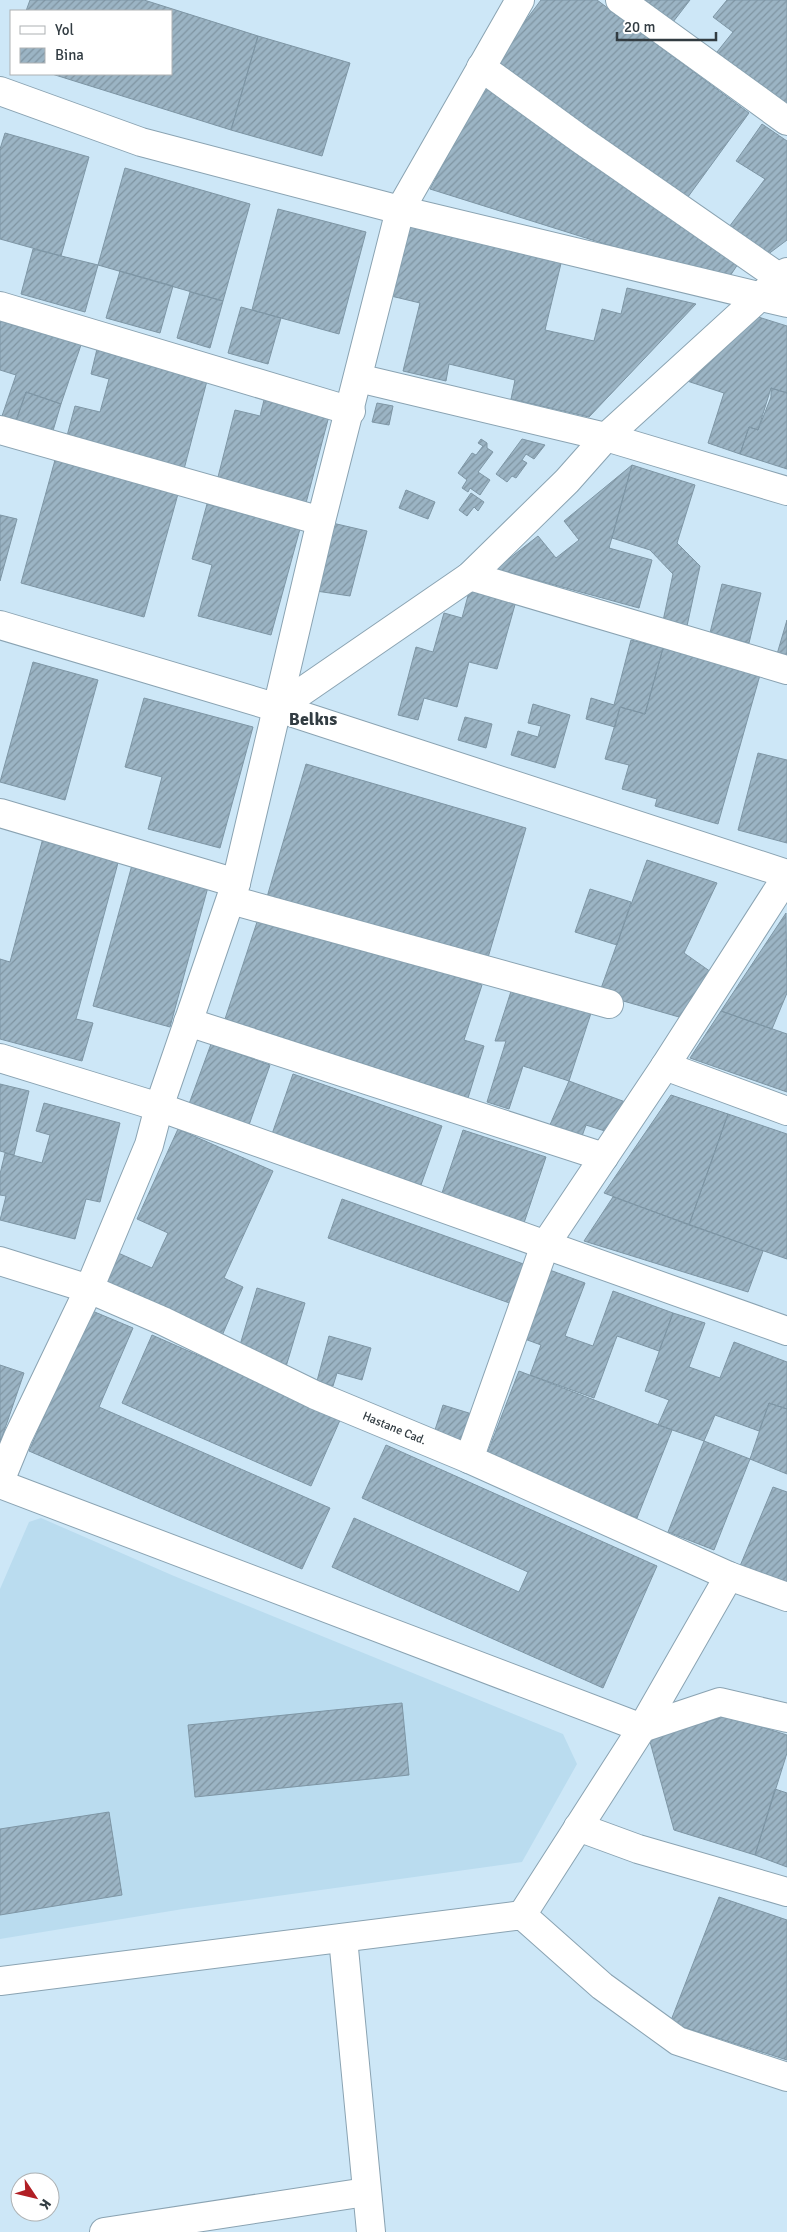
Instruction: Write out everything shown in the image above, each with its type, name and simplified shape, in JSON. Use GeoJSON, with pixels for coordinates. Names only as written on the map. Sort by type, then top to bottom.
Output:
{"type":"FeatureCollection","features":[{"type":"Feature","properties":{"kind":"street"},"geometry":{"type":"LineString","coordinates":[[520,0],[400,210],[321,522],[234,891],[159,1107],[149,1145],[89,1289],[18,1437],[0,1483],[642,1728],[720,1702],[787,1718]]}},
{"type":"Feature","properties":{"kind":"street"},"geometry":{"type":"LineString","coordinates":[[620,0],[787,121]]}},
{"type":"Feature","properties":{"kind":"street"},"geometry":{"type":"LineString","coordinates":[[278,708],[470,576],[567,481],[606,437],[783,275],[580,139],[481,67]]}},
{"type":"Feature","properties":{"kind":"street"},"geometry":{"type":"LineString","coordinates":[[0,91],[141,142],[400,210],[787,304]]}},
{"type":"Feature","properties":{"kind":"street"},"geometry":{"type":"LineString","coordinates":[[0,306],[350,411]]}},
{"type":"Feature","properties":{"kind":"street"},"geometry":{"type":"LineString","coordinates":[[358,378],[606,437],[787,491]]}},
{"type":"Feature","properties":{"kind":"street"},"geometry":{"type":"LineString","coordinates":[[0,430],[321,522]]}},
{"type":"Feature","properties":{"kind":"street"},"geometry":{"type":"LineString","coordinates":[[470,576],[787,670]]}},
{"type":"Feature","properties":{"kind":"street"},"geometry":{"type":"LineString","coordinates":[[0,625],[278,708],[787,875],[665,1066],[545,1245],[469,1459]]}},
{"type":"Feature","properties":{"kind":"street"},"geometry":{"type":"LineString","coordinates":[[0,814],[234,891],[609,1004]]}},
{"type":"Feature","properties":{"kind":"street"},"geometry":{"type":"LineString","coordinates":[[188,1022],[604,1157]]}},
{"type":"Feature","properties":{"kind":"street"},"geometry":{"type":"LineString","coordinates":[[0,1058],[159,1107],[787,1331]]}},
{"type":"Feature","properties":{"kind":"street"},"geometry":{"type":"LineString","coordinates":[[665,1066],[787,1111]]}},
{"type":"Feature","properties":{"kind":"street","name":"Hastane Cad."},"geometry":{"type":"LineString","coordinates":[[0,1261],[89,1289],[163,1321],[315,1395],[469,1459],[729,1576],[787,1597]]}},
{"type":"Feature","properties":{"kind":"street"},"geometry":{"type":"LineString","coordinates":[[522,1915],[642,1728],[729,1576]]}},
{"type":"Feature","properties":{"kind":"street"},"geometry":{"type":"LineString","coordinates":[[578,1827],[638,1849],[787,1892]]}},
{"type":"Feature","properties":{"kind":"street"},"geometry":{"type":"LineString","coordinates":[[0,1981],[522,1915],[602,1986],[678,2041],[787,2077]]}},
{"type":"Feature","properties":{"kind":"street"},"geometry":{"type":"LineString","coordinates":[[344,1938],[371,2232]]}},
{"type":"Feature","properties":{"kind":"street"},"geometry":{"type":"LineString","coordinates":[[104,2232],[366,2192]]}},
{"type":"Feature","properties":{"kind":"shaded area"},"geometry":{"type":"Polygon","coordinates":[[[41,1518],[174,1576],[563,1734],[577,1764],[522,1862],[183,1909],[0,1939],[0,1589],[29,1522],[41,1518]]]}},
{"type":"Feature","properties":{"kind":"building"},"geometry":{"type":"Polygon","coordinates":[[[30,0],[144,0],[258,36],[231,130],[55,75],[172,75],[172,10],[26,10],[30,0]]]}},
{"type":"Feature","properties":{"kind":"building"},"geometry":{"type":"Polygon","coordinates":[[[541,0],[597,0],[749,113],[685,201],[496,60],[541,0]]]}},
{"type":"Feature","properties":{"kind":"building"},"geometry":{"type":"Polygon","coordinates":[[[645,0],[690,0],[673,22],[645,0]]]}},
{"type":"Feature","properties":{"kind":"building"},"geometry":{"type":"Polygon","coordinates":[[[727,0],[787,0],[787,108],[717,52],[733,32],[713,17],[727,0]]]}},
{"type":"Feature","properties":{"kind":"building"},"geometry":{"type":"Polygon","coordinates":[[[258,36],[350,63],[322,156],[231,130],[258,36]]]}},
{"type":"Feature","properties":{"kind":"building"},"geometry":{"type":"Polygon","coordinates":[[[485,85],[740,261],[726,282],[430,189],[485,85]]]}},
{"type":"Feature","properties":{"kind":"building"},"geometry":{"type":"Polygon","coordinates":[[[762,124],[787,141],[787,240],[767,255],[729,227],[765,179],[736,161],[762,124]]]}},
{"type":"Feature","properties":{"kind":"building"},"geometry":{"type":"Polygon","coordinates":[[[5,133],[89,157],[61,256],[0,239],[0,149],[5,133]]]}},
{"type":"Feature","properties":{"kind":"building"},"geometry":{"type":"Polygon","coordinates":[[[125,168],[250,204],[223,301],[98,265],[125,168]]]}},
{"type":"Feature","properties":{"kind":"building"},"geometry":{"type":"Polygon","coordinates":[[[278,209],[366,232],[339,334],[252,310],[278,209]]]}},
{"type":"Feature","properties":{"kind":"building"},"geometry":{"type":"Polygon","coordinates":[[[410,215],[564,251],[545,330],[594,341],[602,309],[621,314],[627,288],[696,304],[589,417],[511,399],[515,380],[449,364],[446,381],[403,371],[420,303],[391,296],[410,215]]]}},
{"type":"Feature","properties":{"kind":"building"},"geometry":{"type":"Polygon","coordinates":[[[33,249],[98,265],[85,312],[21,294],[33,249]]]}},
{"type":"Feature","properties":{"kind":"building"},"geometry":{"type":"Polygon","coordinates":[[[120,271],[173,286],[160,333],[106,318],[120,271]]]}},
{"type":"Feature","properties":{"kind":"building"},"geometry":{"type":"Polygon","coordinates":[[[190,292],[223,301],[210,348],[177,338],[190,292]]]}},
{"type":"Feature","properties":{"kind":"building"},"geometry":{"type":"Polygon","coordinates":[[[241,307],[281,318],[268,364],[228,353],[241,307]]]}},
{"type":"Feature","properties":{"kind":"building"},"geometry":{"type":"Polygon","coordinates":[[[0,313],[83,339],[61,404],[26,392],[16,421],[2,416],[16,375],[0,370],[0,313]]]}},
{"type":"Feature","properties":{"kind":"building"},"geometry":{"type":"Polygon","coordinates":[[[752,315],[787,326],[787,393],[771,388],[758,430],[749,427],[740,454],[708,443],[724,393],[684,380],[752,315]]]}},
{"type":"Feature","properties":{"kind":"building"},"geometry":{"type":"Polygon","coordinates":[[[97,349],[208,377],[182,477],[64,447],[75,406],[100,412],[109,379],[91,374],[97,349]]]}},
{"type":"Feature","properties":{"kind":"building"},"geometry":{"type":"Polygon","coordinates":[[[771,388],[787,393],[787,469],[740,454],[749,427],[758,430],[771,397],[771,388]]]}},
{"type":"Feature","properties":{"kind":"building"},"geometry":{"type":"Polygon","coordinates":[[[26,392],[61,404],[52,434],[16,421],[26,392]]]}},
{"type":"Feature","properties":{"kind":"building"},"geometry":{"type":"Polygon","coordinates":[[[264,400],[329,416],[306,503],[217,481],[235,410],[260,416],[264,400]]]}},
{"type":"Feature","properties":{"kind":"building"},"geometry":{"type":"Polygon","coordinates":[[[377,403],[393,406],[389,425],[372,422],[377,403]]]}},
{"type":"Feature","properties":{"kind":"building"},"geometry":{"type":"Polygon","coordinates":[[[481,439],[487,443],[487,448],[493,452],[478,472],[490,480],[480,495],[470,488],[468,492],[462,488],[467,480],[458,473],[472,453],[476,455],[483,446],[478,443],[481,439]]]}},
{"type":"Feature","properties":{"kind":"building"},"geometry":{"type":"Polygon","coordinates":[[[522,439],[545,445],[534,459],[526,454],[522,460],[527,463],[516,478],[512,476],[507,482],[496,474],[522,439]]]}},
{"type":"Feature","properties":{"kind":"building"},"geometry":{"type":"Polygon","coordinates":[[[55,460],[178,494],[144,617],[21,583],[55,460]]]}},
{"type":"Feature","properties":{"kind":"building"},"geometry":{"type":"Polygon","coordinates":[[[632,465],[695,485],[677,543],[700,566],[687,626],[663,621],[673,574],[650,550],[612,538],[632,465]]]}},
{"type":"Feature","properties":{"kind":"building"},"geometry":{"type":"Polygon","coordinates":[[[632,465],[609,548],[652,560],[639,608],[496,569],[538,536],[556,558],[579,540],[564,521],[632,465]]]}},
{"type":"Feature","properties":{"kind":"building"},"geometry":{"type":"Polygon","coordinates":[[[406,490],[435,502],[428,519],[399,508],[406,490]]]}},
{"type":"Feature","properties":{"kind":"building"},"geometry":{"type":"Polygon","coordinates":[[[471,493],[484,502],[478,511],[474,507],[467,516],[459,510],[471,493]]]}},
{"type":"Feature","properties":{"kind":"building"},"geometry":{"type":"Polygon","coordinates":[[[207,504],[300,529],[271,635],[198,616],[212,565],[192,559],[207,504]]]}},
{"type":"Feature","properties":{"kind":"building"},"geometry":{"type":"Polygon","coordinates":[[[0,515],[17,519],[0,581],[0,515]]]}},
{"type":"Feature","properties":{"kind":"building"},"geometry":{"type":"Polygon","coordinates":[[[328,522],[367,531],[350,596],[316,591],[328,522]]]}},
{"type":"Feature","properties":{"kind":"building"},"geometry":{"type":"Polygon","coordinates":[[[722,584],[761,593],[749,643],[710,633],[722,584]]]}},
{"type":"Feature","properties":{"kind":"building"},"geometry":{"type":"Polygon","coordinates":[[[470,588],[516,601],[497,669],[469,662],[457,707],[424,698],[418,720],[398,715],[416,647],[433,652],[444,613],[462,618],[470,588]]]}},
{"type":"Feature","properties":{"kind":"building"},"geometry":{"type":"Polygon","coordinates":[[[787,620],[787,664],[775,661],[787,620]]]}},
{"type":"Feature","properties":{"kind":"building"},"geometry":{"type":"Polygon","coordinates":[[[631,640],[663,648],[645,714],[620,707],[615,727],[586,719],[591,698],[614,705],[631,640]]]}},
{"type":"Feature","properties":{"kind":"building"},"geometry":{"type":"Polygon","coordinates":[[[663,648],[760,675],[718,824],[655,806],[657,799],[622,789],[629,765],[605,759],[620,707],[645,714],[663,648]]]}},
{"type":"Feature","properties":{"kind":"building"},"geometry":{"type":"Polygon","coordinates":[[[33,662],[98,680],[65,800],[0,782],[33,662]]]}},
{"type":"Feature","properties":{"kind":"building"},"geometry":{"type":"Polygon","coordinates":[[[144,698],[253,727],[220,848],[148,829],[162,777],[125,767],[144,698]]]}},
{"type":"Feature","properties":{"kind":"building"},"geometry":{"type":"Polygon","coordinates":[[[533,704],[570,715],[555,768],[511,755],[518,731],[538,737],[541,726],[528,723],[533,704]]]}},
{"type":"Feature","properties":{"kind":"building"},"geometry":{"type":"Polygon","coordinates":[[[465,717],[492,724],[486,748],[458,740],[465,717]]]}},
{"type":"Feature","properties":{"kind":"building"},"geometry":{"type":"Polygon","coordinates":[[[758,753],[787,760],[787,843],[738,830],[758,753]]]}},
{"type":"Feature","properties":{"kind":"building"},"geometry":{"type":"Polygon","coordinates":[[[306,764],[526,828],[487,961],[267,897],[306,764]]]}},
{"type":"Feature","properties":{"kind":"building"},"geometry":{"type":"Polygon","coordinates":[[[43,838],[119,859],[76,1019],[93,1023],[82,1061],[0,1039],[0,959],[10,962],[43,838]]]}},
{"type":"Feature","properties":{"kind":"building"},"geometry":{"type":"Polygon","coordinates":[[[647,860],[717,883],[684,953],[711,972],[679,1017],[599,994],[647,860]]]}},
{"type":"Feature","properties":{"kind":"building"},"geometry":{"type":"Polygon","coordinates":[[[132,865],[208,887],[170,1027],[93,1006],[132,865]]]}},
{"type":"Feature","properties":{"kind":"building"},"geometry":{"type":"Polygon","coordinates":[[[590,889],[631,902],[617,945],[575,932],[590,889]]]}},
{"type":"Feature","properties":{"kind":"building"},"geometry":{"type":"Polygon","coordinates":[[[260,913],[482,985],[464,1040],[484,1046],[468,1098],[225,1019],[260,913]]]}},
{"type":"Feature","properties":{"kind":"building"},"geometry":{"type":"Polygon","coordinates":[[[786,913],[787,993],[772,1029],[721,1011],[786,913]]]}},
{"type":"Feature","properties":{"kind":"building"},"geometry":{"type":"Polygon","coordinates":[[[514,982],[593,1007],[569,1081],[523,1066],[509,1109],[487,1102],[506,1041],[495,1041],[514,982]]]}},
{"type":"Feature","properties":{"kind":"building"},"geometry":{"type":"Polygon","coordinates":[[[721,1011],[787,1034],[787,1092],[690,1058],[721,1011]]]}},
{"type":"Feature","properties":{"kind":"building"},"geometry":{"type":"Polygon","coordinates":[[[211,1044],[270,1065],[249,1125],[189,1104],[211,1044]]]}},
{"type":"Feature","properties":{"kind":"building"},"geometry":{"type":"Polygon","coordinates":[[[293,1074],[442,1126],[421,1185],[272,1134],[293,1074]]]}},
{"type":"Feature","properties":{"kind":"building"},"geometry":{"type":"Polygon","coordinates":[[[569,1081],[628,1103],[608,1132],[586,1125],[581,1139],[549,1127],[569,1081]]]}},
{"type":"Feature","properties":{"kind":"building"},"geometry":{"type":"Polygon","coordinates":[[[0,1084],[29,1091],[14,1155],[0,1151],[0,1084]]]}},
{"type":"Feature","properties":{"kind":"building"},"geometry":{"type":"Polygon","coordinates":[[[671,1095],[728,1114],[689,1225],[604,1193],[671,1095]]]}},
{"type":"Feature","properties":{"kind":"building"},"geometry":{"type":"Polygon","coordinates":[[[44,1103],[120,1123],[100,1202],[86,1199],[75,1239],[0,1220],[6,1196],[0,1195],[0,1174],[5,1153],[42,1163],[50,1135],[36,1131],[44,1103]]]}},
{"type":"Feature","properties":{"kind":"building"},"geometry":{"type":"Polygon","coordinates":[[[728,1114],[787,1134],[787,1259],[689,1225],[728,1114]]]}},
{"type":"Feature","properties":{"kind":"building"},"geometry":{"type":"Polygon","coordinates":[[[178,1129],[273,1171],[224,1278],[243,1287],[221,1338],[102,1285],[116,1252],[152,1268],[168,1233],[137,1219],[178,1129]]]}},
{"type":"Feature","properties":{"kind":"building"},"geometry":{"type":"Polygon","coordinates":[[[463,1130],[546,1157],[524,1223],[441,1196],[463,1130]]]}},
{"type":"Feature","properties":{"kind":"building"},"geometry":{"type":"Polygon","coordinates":[[[613,1197],[763,1251],[748,1292],[584,1241],[613,1197]]]}},
{"type":"Feature","properties":{"kind":"building"},"geometry":{"type":"Polygon","coordinates":[[[342,1199],[529,1266],[515,1305],[328,1238],[342,1199]]]}},
{"type":"Feature","properties":{"kind":"building"},"geometry":{"type":"Polygon","coordinates":[[[547,1269],[585,1283],[565,1336],[593,1346],[613,1291],[673,1313],[659,1351],[617,1336],[594,1398],[530,1375],[541,1345],[522,1338],[547,1269]]]}},
{"type":"Feature","properties":{"kind":"building"},"geometry":{"type":"Polygon","coordinates":[[[257,1288],[305,1303],[285,1370],[237,1355],[257,1288]]]}},
{"type":"Feature","properties":{"kind":"building"},"geometry":{"type":"Polygon","coordinates":[[[90,1310],[133,1328],[99,1407],[330,1508],[302,1569],[29,1451],[90,1310]]]}},
{"type":"Feature","properties":{"kind":"building"},"geometry":{"type":"Polygon","coordinates":[[[673,1313],[705,1323],[689,1367],[720,1378],[734,1342],[787,1362],[787,1409],[769,1403],[759,1431],[715,1415],[704,1441],[658,1425],[669,1400],[645,1391],[673,1313]]]}},
{"type":"Feature","properties":{"kind":"building"},"geometry":{"type":"Polygon","coordinates":[[[152,1335],[341,1418],[311,1486],[122,1403],[152,1335]]]}},
{"type":"Feature","properties":{"kind":"building"},"geometry":{"type":"Polygon","coordinates":[[[329,1336],[371,1348],[362,1380],[337,1373],[333,1386],[317,1381],[329,1336]]]}},
{"type":"Feature","properties":{"kind":"building"},"geometry":{"type":"Polygon","coordinates":[[[0,1365],[24,1373],[0,1443],[0,1365]]]}},
{"type":"Feature","properties":{"kind":"building"},"geometry":{"type":"Polygon","coordinates":[[[519,1371],[672,1430],[637,1518],[485,1459],[519,1371]]]}},
{"type":"Feature","properties":{"kind":"building"},"geometry":{"type":"Polygon","coordinates":[[[769,1403],[787,1409],[787,1474],[750,1459],[769,1403]]]}},
{"type":"Feature","properties":{"kind":"building"},"geometry":{"type":"Polygon","coordinates":[[[443,1405],[472,1414],[463,1442],[434,1433],[443,1405]]]}},
{"type":"Feature","properties":{"kind":"building"},"geometry":{"type":"Polygon","coordinates":[[[704,1441],[750,1459],[714,1550],[668,1532],[704,1441]]]}},
{"type":"Feature","properties":{"kind":"building"},"geometry":{"type":"Polygon","coordinates":[[[386,1445],[657,1566],[603,1688],[332,1567],[354,1518],[519,1592],[528,1572],[362,1498],[386,1445]]]}},
{"type":"Feature","properties":{"kind":"building"},"geometry":{"type":"Polygon","coordinates":[[[773,1487],[787,1492],[787,1586],[740,1566],[773,1487]]]}},
{"type":"Feature","properties":{"kind":"building"},"geometry":{"type":"Polygon","coordinates":[[[402,1703],[409,1775],[195,1797],[188,1725],[402,1703]]]}},
{"type":"Feature","properties":{"kind":"building"},"geometry":{"type":"Polygon","coordinates":[[[727,1716],[787,1735],[787,1753],[755,1855],[674,1830],[649,1738],[727,1716]]]}},
{"type":"Feature","properties":{"kind":"building"},"geometry":{"type":"Polygon","coordinates":[[[775,1789],[787,1793],[787,1867],[755,1855],[775,1789]]]}},
{"type":"Feature","properties":{"kind":"building"},"geometry":{"type":"Polygon","coordinates":[[[109,1812],[122,1895],[0,1915],[0,1829],[109,1812]]]}},
{"type":"Feature","properties":{"kind":"building"},"geometry":{"type":"Polygon","coordinates":[[[719,1897],[787,1920],[787,2060],[670,2023],[719,1897]]]}},
{"type":"Feature","properties":{"kind":"district","name":"Belkıs"},"geometry":{"type":"Point","coordinates":[313,719]}}]}
